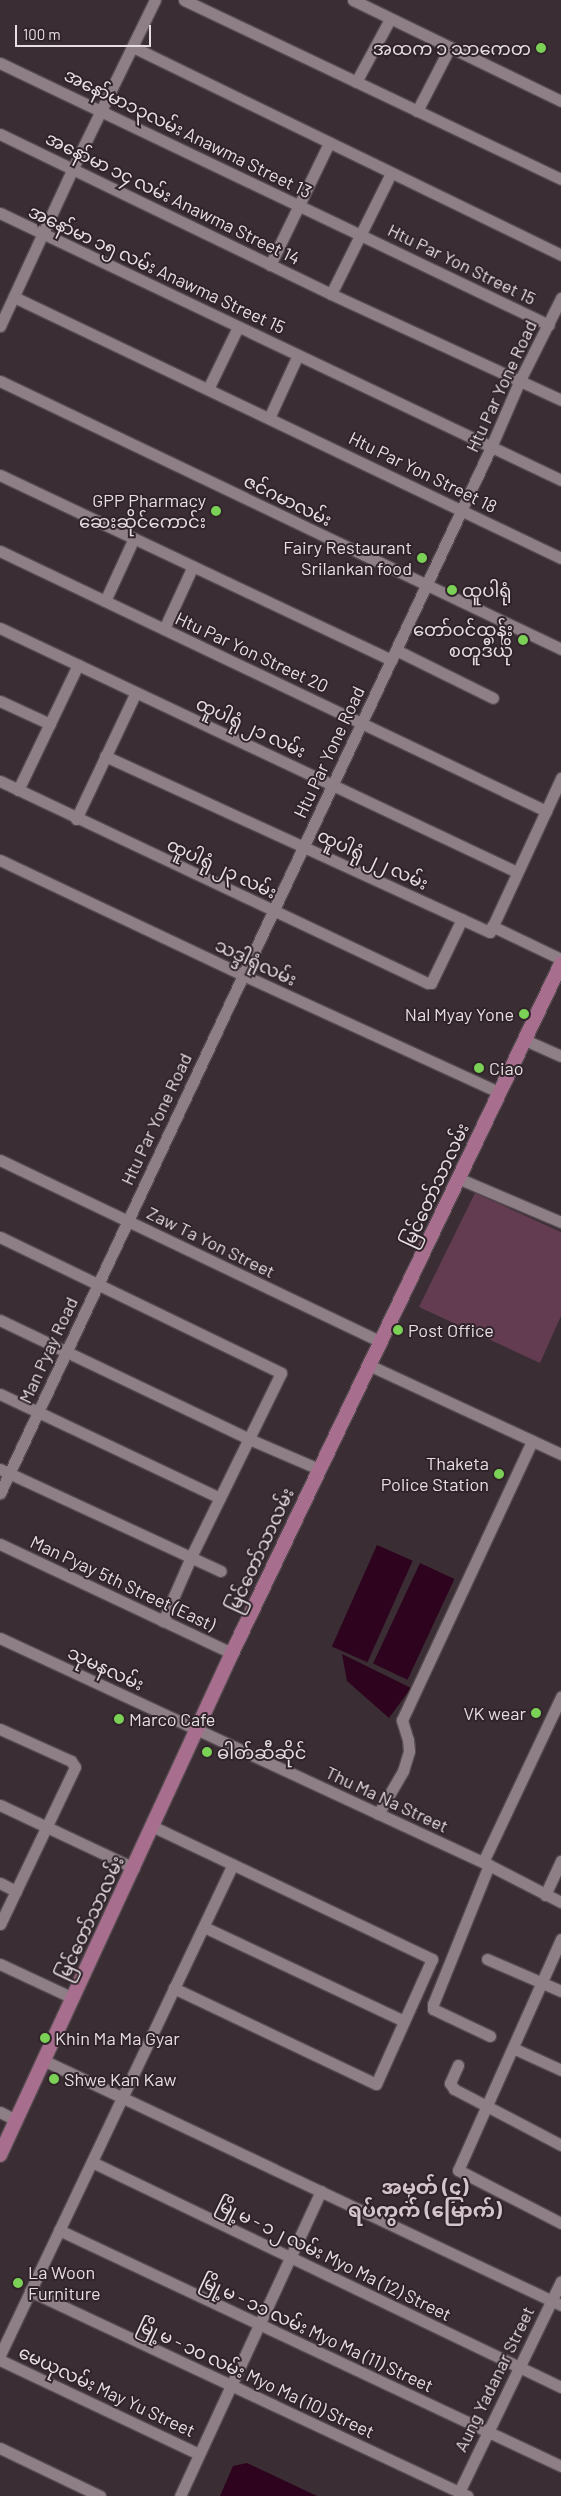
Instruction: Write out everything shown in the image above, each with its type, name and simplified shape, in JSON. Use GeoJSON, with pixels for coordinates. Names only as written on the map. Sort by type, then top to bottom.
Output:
{"type":"FeatureCollection","features":[{"type":"Feature","properties":{"kind":"main road","name":"မြင်တော်သာလမ်း"},"geometry":{"type":"LineString","coordinates":[[0,2155],[154,1827],[232,1653],[460,1179],[499,1092],[561,964]]}},
{"type":"Feature","properties":{"kind":"street"},"geometry":{"type":"LineString","coordinates":[[0,326],[73,168],[155,0]]}},
{"type":"Feature","properties":{"kind":"street"},"geometry":{"type":"LineString","coordinates":[[184,0],[561,179]]}},
{"type":"Feature","properties":{"kind":"street"},"geometry":{"type":"LineString","coordinates":[[353,0],[561,101]]}},
{"type":"Feature","properties":{"kind":"street"},"geometry":{"type":"LineString","coordinates":[[356,82],[390,18]]}},
{"type":"Feature","properties":{"kind":"street"},"geometry":{"type":"LineString","coordinates":[[133,47],[561,255]]}},
{"type":"Feature","properties":{"kind":"street"},"geometry":{"type":"LineString","coordinates":[[418,111],[450,47]]}},
{"type":"Feature","properties":{"kind":"street","name":"အနော်မာ၁၃လမ်း Anawma Street 13"},"geometry":{"type":"LineString","coordinates":[[0,63],[361,235]]}},
{"type":"Feature","properties":{"kind":"street","name":"အနော်မာ ၁၄ လမ်း Anawma Street 14"},"geometry":{"type":"LineString","coordinates":[[0,134],[331,294],[561,400]]}},
{"type":"Feature","properties":{"kind":"street"},"geometry":{"type":"LineString","coordinates":[[270,265],[329,143]]}},
{"type":"Feature","properties":{"kind":"street"},"geometry":{"type":"LineString","coordinates":[[331,294],[391,173]]}},
{"type":"Feature","properties":{"kind":"street","name":"အနော်မာ ၁၅ လမ်း Anawma Street 15"},"geometry":{"type":"LineString","coordinates":[[0,214],[561,480]]}},
{"type":"Feature","properties":{"kind":"street","name":"Htu Par Yon Street 15"},"geometry":{"type":"LineString","coordinates":[[361,235],[549,325]]}},
{"type":"Feature","properties":{"kind":"street","name":"Htu Par Yon Street 18"},"geometry":{"type":"LineString","coordinates":[[14,297],[561,558]]}},
{"type":"Feature","properties":{"kind":"street","name":"Htu Par Yone Road"},"geometry":{"type":"LineString","coordinates":[[128,1221],[462,510],[520,380],[561,298]]}},
{"type":"Feature","properties":{"kind":"street"},"geometry":{"type":"LineString","coordinates":[[208,389],[238,327]]}},
{"type":"Feature","properties":{"kind":"street"},"geometry":{"type":"LineString","coordinates":[[269,418],[298,356]]}},
{"type":"Feature","properties":{"kind":"street","name":"ဇင်ဂမာလမ်း"},"geometry":{"type":"LineString","coordinates":[[0,381],[561,649]]}},
{"type":"Feature","properties":{"kind":"street"},"geometry":{"type":"LineString","coordinates":[[0,475],[193,566],[493,698]]}},
{"type":"Feature","properties":{"kind":"street"},"geometry":{"type":"LineString","coordinates":[[105,601],[134,538]]}},
{"type":"Feature","properties":{"kind":"street","name":"Htu Par Yon Street 20"},"geometry":{"type":"LineString","coordinates":[[0,551],[546,811]]}},
{"type":"Feature","properties":{"kind":"street"},"geometry":{"type":"LineString","coordinates":[[164,629],[193,566]]}},
{"type":"Feature","properties":{"kind":"street","name":"ထူပါရုံ ၂၁ လမ်း"},"geometry":{"type":"LineString","coordinates":[[0,628],[517,872]]}},
{"type":"Feature","properties":{"kind":"street"},"geometry":{"type":"LineString","coordinates":[[18,790],[78,665]]}},
{"type":"Feature","properties":{"kind":"street"},"geometry":{"type":"LineString","coordinates":[[76,819],[136,692]]}},
{"type":"Feature","properties":{"kind":"street"},"geometry":{"type":"LineString","coordinates":[[0,701],[50,724]]}},
{"type":"Feature","properties":{"kind":"street","name":"ထူပါရုံ ၂၂ လမ်း"},"geometry":{"type":"LineString","coordinates":[[105,756],[462,919],[561,959]]}},
{"type":"Feature","properties":{"kind":"street"},"geometry":{"type":"LineString","coordinates":[[490,929],[561,778]]}},
{"type":"Feature","properties":{"kind":"street","name":"ထူပါရုံ ၂၃ လမ်း"},"geometry":{"type":"LineString","coordinates":[[0,781],[76,819],[430,984],[462,919]]}},
{"type":"Feature","properties":{"kind":"street","name":"သဒ္ဒါရုံလမ်း"},"geometry":{"type":"LineString","coordinates":[[0,860],[243,975],[499,1092]]}},
{"type":"Feature","properties":{"kind":"street"},"geometry":{"type":"LineString","coordinates":[[525,1040],[561,1056]]}},
{"type":"Feature","properties":{"kind":"street","name":"Zaw Ta Yon Street"},"geometry":{"type":"LineString","coordinates":[[0,1160],[381,1342]]}},
{"type":"Feature","properties":{"kind":"street"},"geometry":{"type":"LineString","coordinates":[[460,1179],[561,1222]]}},
{"type":"Feature","properties":{"kind":"street","name":"Man Pyay Road"},"geometry":{"type":"LineString","coordinates":[[0,1493],[5,1471],[38,1412],[128,1221]]}},
{"type":"Feature","properties":{"kind":"street"},"geometry":{"type":"LineString","coordinates":[[0,1237],[281,1373],[191,1557],[162,1621]]}},
{"type":"Feature","properties":{"kind":"street"},"geometry":{"type":"LineString","coordinates":[[0,1320],[249,1439],[319,1469]]}},
{"type":"Feature","properties":{"kind":"street"},"geometry":{"type":"LineString","coordinates":[[370,1364],[561,1454]]}},
{"type":"Feature","properties":{"kind":"street"},"geometry":{"type":"LineString","coordinates":[[0,1394],[220,1498]]}},
{"type":"Feature","properties":{"kind":"street"},"geometry":{"type":"LineString","coordinates":[[378,1814],[403,1771],[409,1751],[402,1720],[532,1441]]}},
{"type":"Feature","properties":{"kind":"street"},"geometry":{"type":"LineString","coordinates":[[5,1471],[221,1571]]}},
{"type":"Feature","properties":{"kind":"street","name":"Man Pyay 5th Street (East)"},"geometry":{"type":"LineString","coordinates":[[0,1544],[232,1653]]}},
{"type":"Feature","properties":{"kind":"street","name":"သုမနလမ်း"},"geometry":{"type":"LineString","coordinates":[[0,1638],[196,1730]]}},
{"type":"Feature","properties":{"kind":"street"},"geometry":{"type":"LineString","coordinates":[[490,2036],[433,2009],[433,2004],[486,1864],[561,1697]]}},
{"type":"Feature","properties":{"kind":"street"},"geometry":{"type":"LineString","coordinates":[[0,1729],[70,1761],[75,1767],[0,1924]]}},
{"type":"Feature","properties":{"kind":"street","name":"Thu Ma Na Street"},"geometry":{"type":"LineString","coordinates":[[196,1730],[486,1864],[561,1902]]}},
{"type":"Feature","properties":{"kind":"street"},"geometry":{"type":"LineString","coordinates":[[0,1805],[134,1868]]}},
{"type":"Feature","properties":{"kind":"street"},"geometry":{"type":"LineString","coordinates":[[154,1827],[432,1959],[376,2084],[174,1988]]}},
{"type":"Feature","properties":{"kind":"street"},"geometry":{"type":"LineString","coordinates":[[545,1895],[561,1861]]}},
{"type":"Feature","properties":{"kind":"street"},"geometry":{"type":"LineString","coordinates":[[0,2355],[233,1864]]}},
{"type":"Feature","properties":{"kind":"street"},"geometry":{"type":"LineString","coordinates":[[0,1883],[16,1891]]}},
{"type":"Feature","properties":{"kind":"street"},"geometry":{"type":"LineString","coordinates":[[204,1927],[404,2021]]}},
{"type":"Feature","properties":{"kind":"street"},"geometry":{"type":"LineString","coordinates":[[561,1939],[458,2170],[561,2222]]}},
{"type":"Feature","properties":{"kind":"street"},"geometry":{"type":"LineString","coordinates":[[487,1959],[543,1982],[561,1992]]}},
{"type":"Feature","properties":{"kind":"street"},"geometry":{"type":"LineString","coordinates":[[0,1964],[73,1998]]}},
{"type":"Feature","properties":{"kind":"street"},"geometry":{"type":"LineString","coordinates":[[513,2048],[561,2070]]}},
{"type":"Feature","properties":{"kind":"street"},"geometry":{"type":"LineString","coordinates":[[45,2061],[556,2302]]}},
{"type":"Feature","properties":{"kind":"street"},"geometry":{"type":"LineString","coordinates":[[458,2065],[451,2087],[561,2145]]}},
{"type":"Feature","properties":{"kind":"street"},"geometry":{"type":"LineString","coordinates":[[0,2112],[16,2120]]}},
{"type":"Feature","properties":{"kind":"street","name":"မြို့မ - ၁၂ လမ်း Myo Ma (12) Street"},"geometry":{"type":"LineString","coordinates":[[92,2162],[561,2387]]}},
{"type":"Feature","properties":{"kind":"street"},"geometry":{"type":"LineString","coordinates":[[180,2496],[321,2191]]}},
{"type":"Feature","properties":{"kind":"street","name":"မြို့မ - ၁၁ လမ်း Myo Ma (11) Street"},"geometry":{"type":"LineString","coordinates":[[60,2230],[561,2466]]}},
{"type":"Feature","properties":{"kind":"street","name":"Aung Yadanar Street"},"geometry":{"type":"LineString","coordinates":[[463,2494],[488,2433],[519,2367],[556,2302],[561,2281]]}},
{"type":"Feature","properties":{"kind":"street","name":"မြို့မ - ၁၀ လမ်း Myo Ma (10) Street"},"geometry":{"type":"LineString","coordinates":[[30,2292],[463,2494]]}},
{"type":"Feature","properties":{"kind":"street","name":"မေယုလမ်း May Yu Street"},"geometry":{"type":"LineString","coordinates":[[0,2360],[199,2454]]}},
{"type":"Feature","properties":{"kind":"street"},"geometry":{"type":"LineString","coordinates":[[0,2448],[100,2496]]}},
{"type":"Feature","properties":{"kind":"shaded area"},"geometry":{"type":"Polygon","coordinates":[[[475,1193],[561,1232],[561,1316],[540,1363],[419,1307],[475,1193]]]}},
{"type":"Feature","properties":{"kind":"shaded area"},"geometry":{"type":"Polygon","coordinates":[[[377,1545],[413,1561],[367,1662],[332,1646],[377,1545]]]}},
{"type":"Feature","properties":{"kind":"shaded area"},"geometry":{"type":"Polygon","coordinates":[[[420,1563],[454,1579],[408,1680],[373,1664],[420,1563]]]}},
{"type":"Feature","properties":{"kind":"shaded area"},"geometry":{"type":"Polygon","coordinates":[[[342,1654],[411,1688],[389,1718],[347,1681],[342,1654]]]}},
{"type":"Feature","properties":{"kind":"shaded area"},"geometry":{"type":"Polygon","coordinates":[[[247,2463],[317,2496],[220,2496],[233,2466],[247,2463]]]}},
{"type":"Feature","properties":{"kind":"place","name":"အထက ၁ သာကေတ"},"geometry":{"type":"Point","coordinates":[541,48]}},
{"type":"Feature","properties":{"kind":"place","name":"GPP Pharmacy ဆေးဆိုင်ကောင်း"},"geometry":{"type":"Point","coordinates":[216,511]}},
{"type":"Feature","properties":{"kind":"place","name":"Fairy Restaurant Srilankan food"},"geometry":{"type":"Point","coordinates":[422,558]}},
{"type":"Feature","properties":{"kind":"place","name":"ထူပါရုံ"},"geometry":{"type":"Point","coordinates":[452,590]}},
{"type":"Feature","properties":{"kind":"place","name":"တော်ဝင်ထွန်း စတူဒီယို"},"geometry":{"type":"Point","coordinates":[523,640]}},
{"type":"Feature","properties":{"kind":"place","name":"Nal Myay Yone"},"geometry":{"type":"Point","coordinates":[524,1014]}},
{"type":"Feature","properties":{"kind":"place","name":"Ciao"},"geometry":{"type":"Point","coordinates":[479,1068]}},
{"type":"Feature","properties":{"kind":"place","name":"Post Office"},"geometry":{"type":"Point","coordinates":[398,1330]}},
{"type":"Feature","properties":{"kind":"place","name":"Thaketa Police Station"},"geometry":{"type":"Point","coordinates":[499,1474]}},
{"type":"Feature","properties":{"kind":"place","name":"VK wear"},"geometry":{"type":"Point","coordinates":[536,1713]}},
{"type":"Feature","properties":{"kind":"place","name":"Marco Cafe"},"geometry":{"type":"Point","coordinates":[119,1719]}},
{"type":"Feature","properties":{"kind":"place","name":"ဓါတ်ဆီဆိုင်"},"geometry":{"type":"Point","coordinates":[207,1752]}},
{"type":"Feature","properties":{"kind":"place","name":"Khin Ma Ma Gyar"},"geometry":{"type":"Point","coordinates":[45,2038]}},
{"type":"Feature","properties":{"kind":"place","name":"Shwe Kan Kaw"},"geometry":{"type":"Point","coordinates":[54,2079]}},
{"type":"Feature","properties":{"kind":"place","name":"La Woon Furniture"},"geometry":{"type":"Point","coordinates":[18,2283]}},
{"type":"Feature","properties":{"kind":"district","name":"အမှတ် (၄) ရပ်ကွက် (မြောက်)"},"geometry":{"type":"Point","coordinates":[425,2198]}}]}
